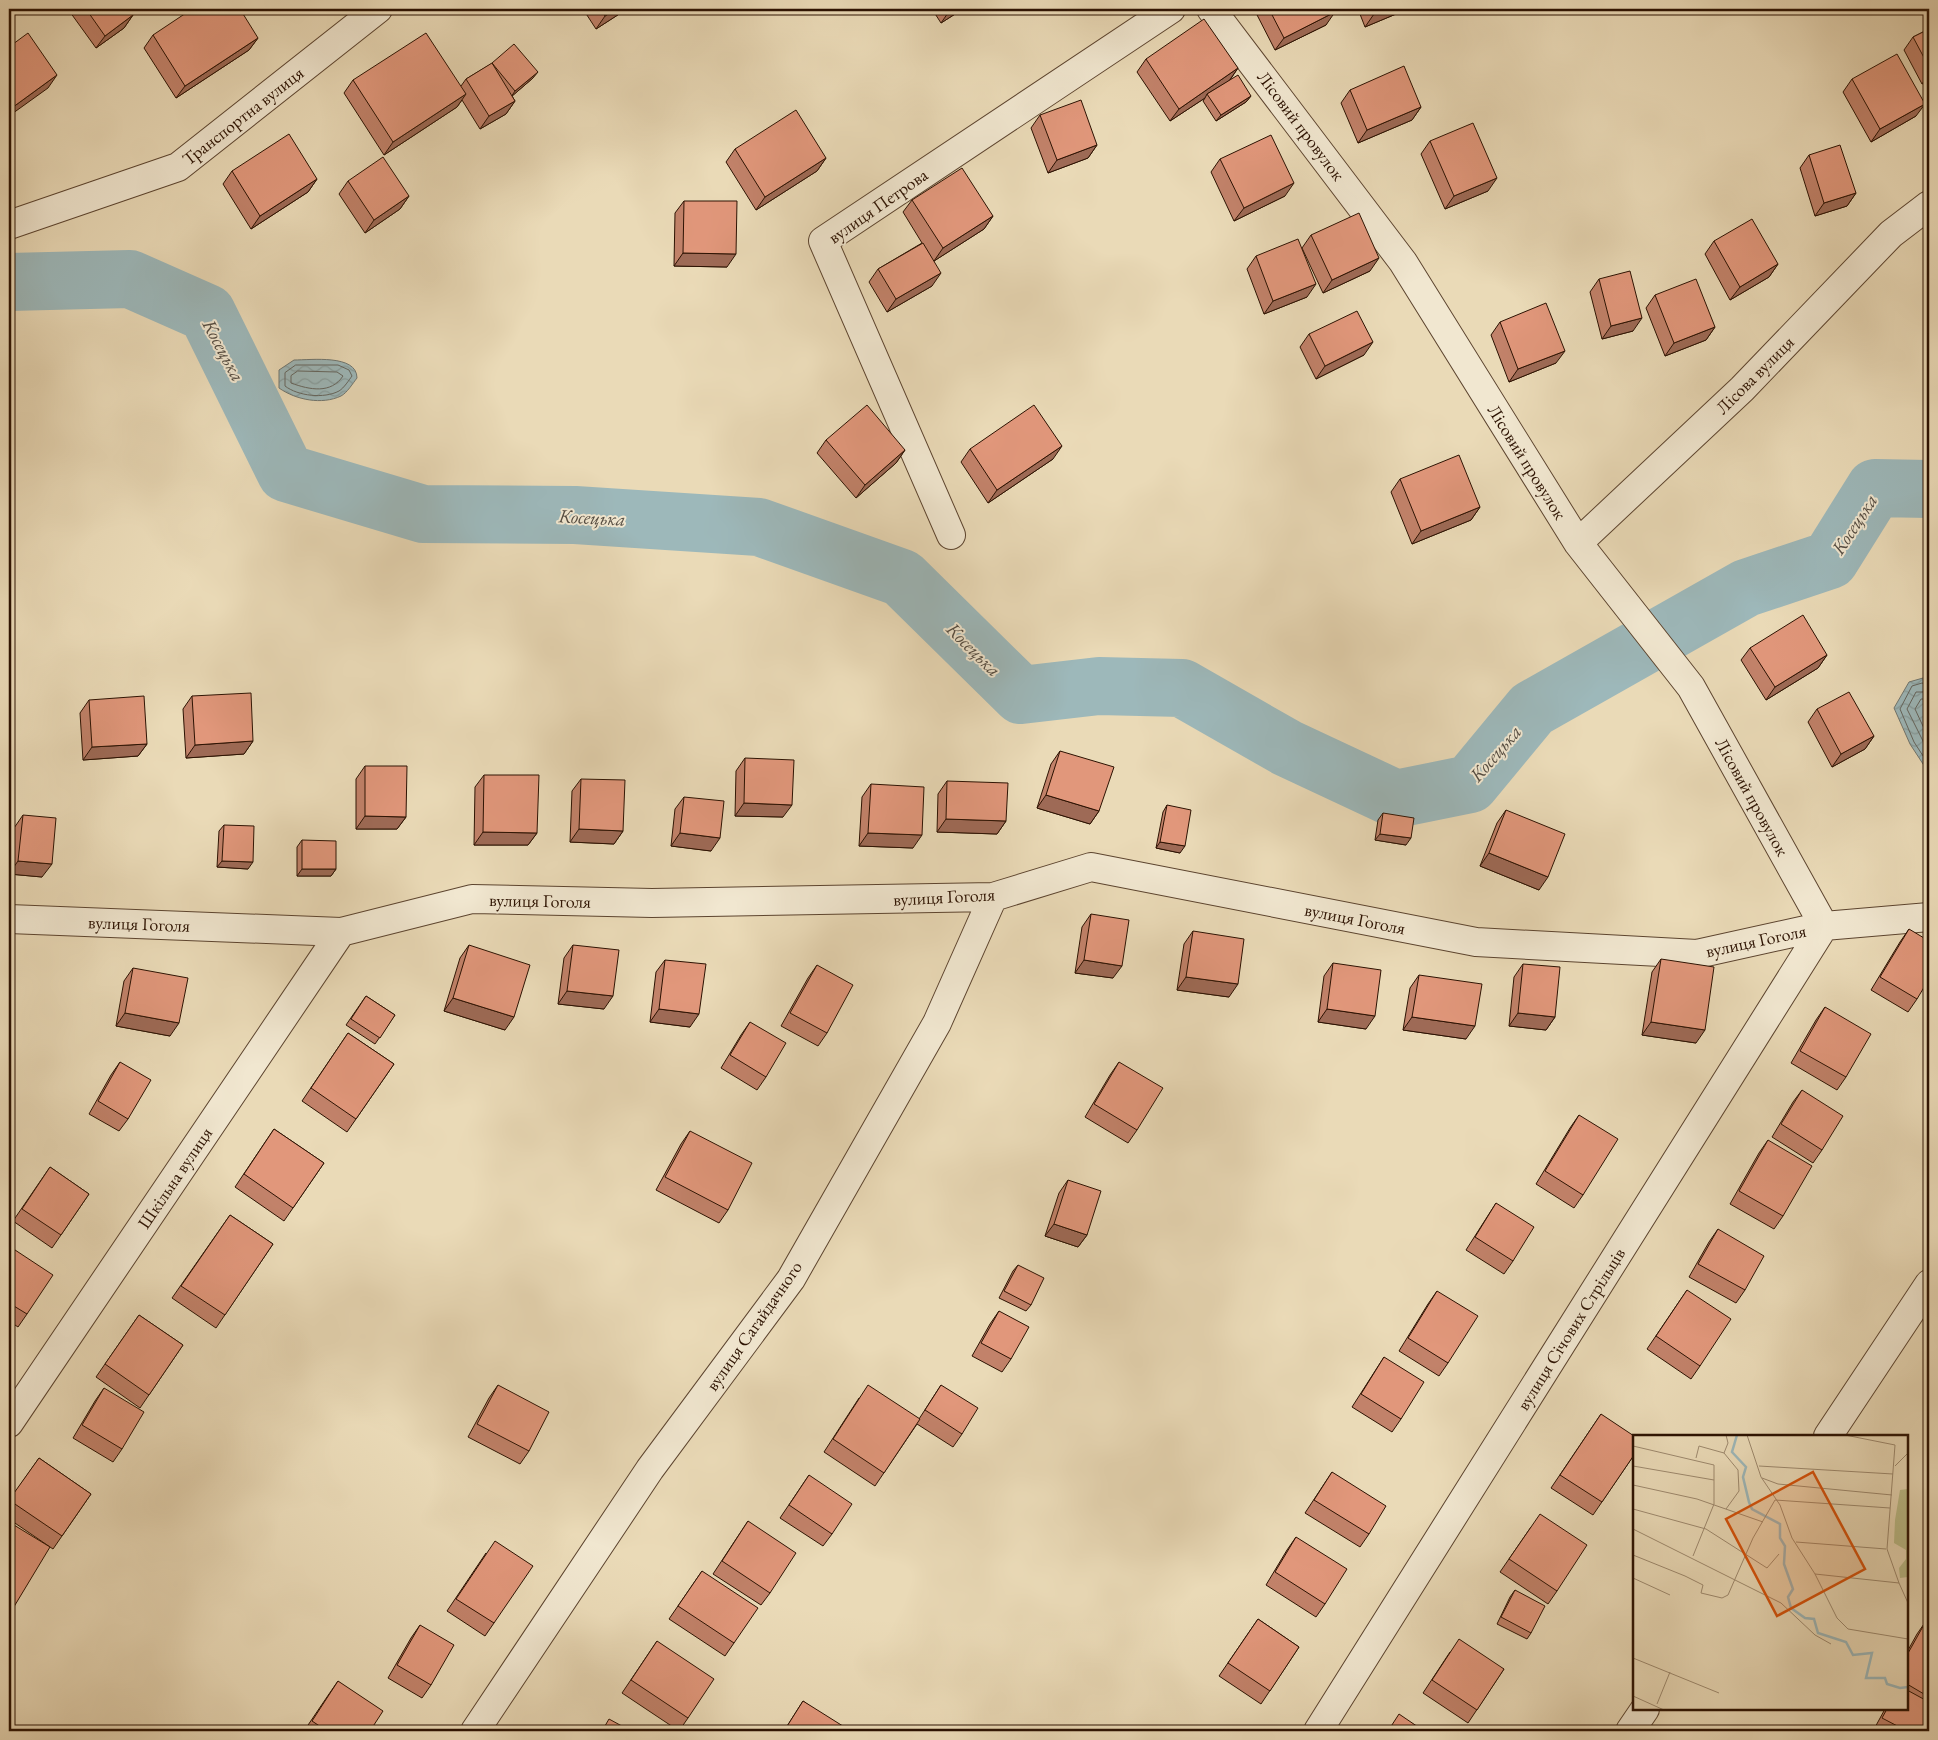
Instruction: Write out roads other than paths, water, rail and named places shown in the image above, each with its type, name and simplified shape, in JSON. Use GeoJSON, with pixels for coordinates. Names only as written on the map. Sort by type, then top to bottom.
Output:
{"type":"FeatureCollection","features":[{"type":"Feature","properties":{"kind":"street","name":"Транспортна вулиця"},"geometry":{"type":"LineString","coordinates":[[9,225],[178,167],[378,9]]}},
{"type":"Feature","properties":{"kind":"street","name":"вулиця Петрова"},"geometry":{"type":"LineString","coordinates":[[951,535],[822,241],[1171,9]]}},
{"type":"Feature","properties":{"kind":"street","name":"Лісовий провулок"},"geometry":{"type":"LineString","coordinates":[[1211,9],[1403,262],[1578,543],[1691,687],[1824,926]]}},
{"type":"Feature","properties":{"kind":"street","name":"Лісова вулиця"},"geometry":{"type":"LineString","coordinates":[[1578,543],[1742,389],[1892,234],[1929,205]]}},
{"type":"Feature","properties":{"kind":"street","name":"вулиця Гоголя"},"geometry":{"type":"LineString","coordinates":[[9,918],[341,932],[472,899],[652,904],[993,897],[1091,866],[1476,942],[1697,954],[1824,926],[1929,917]]}},
{"type":"Feature","properties":{"kind":"street","name":"вулиця Сагайдачного"},"geometry":{"type":"LineString","coordinates":[[475,1731],[650,1469],[791,1279],[936,1023],[993,897]]}},
{"type":"Feature","properties":{"kind":"street","name":"вулиця Січових Стрільців"},"geometry":{"type":"LineString","coordinates":[[1318,1731],[1824,926]]}},
{"type":"Feature","properties":{"kind":"street","name":"Шкільна вулиця"},"geometry":{"type":"LineString","coordinates":[[9,1423],[341,932]]}},
{"type":"Feature","properties":{"kind":"street"},"geometry":{"type":"LineString","coordinates":[[1829,1435],[1929,1284]]}},
{"type":"Feature","properties":{"kind":"street"},"geometry":{"type":"LineString","coordinates":[[1630,1731],[1644,1710]]}},
{"type":"Feature","properties":{"kind":"water"},"geometry":{"type":"Polygon","coordinates":[[[321,359],[342,362],[350,365],[355,370],[357,378],[345,393],[334,399],[318,401],[293,396],[279,388],[279,370],[294,360],[321,359]]]}},
{"type":"Feature","properties":{"kind":"water"},"geometry":{"type":"Polygon","coordinates":[[[1923,678],[1929,682],[1929,821],[1927,818],[1925,767],[1910,744],[1894,708],[1909,682],[1923,678]]]}},
{"type":"Feature","properties":{"kind":"waterway","name":"Косецька"},"geometry":{"type":"LineString","coordinates":[[9,282],[130,279],[207,313],[286,473],[423,514],[575,515],[759,527],[902,578],[1021,695],[1099,686],[1182,688],[1287,748],[1396,799],[1470,784],[1532,709],[1746,588],[1830,560],[1875,488],[1929,489]]}}]}
